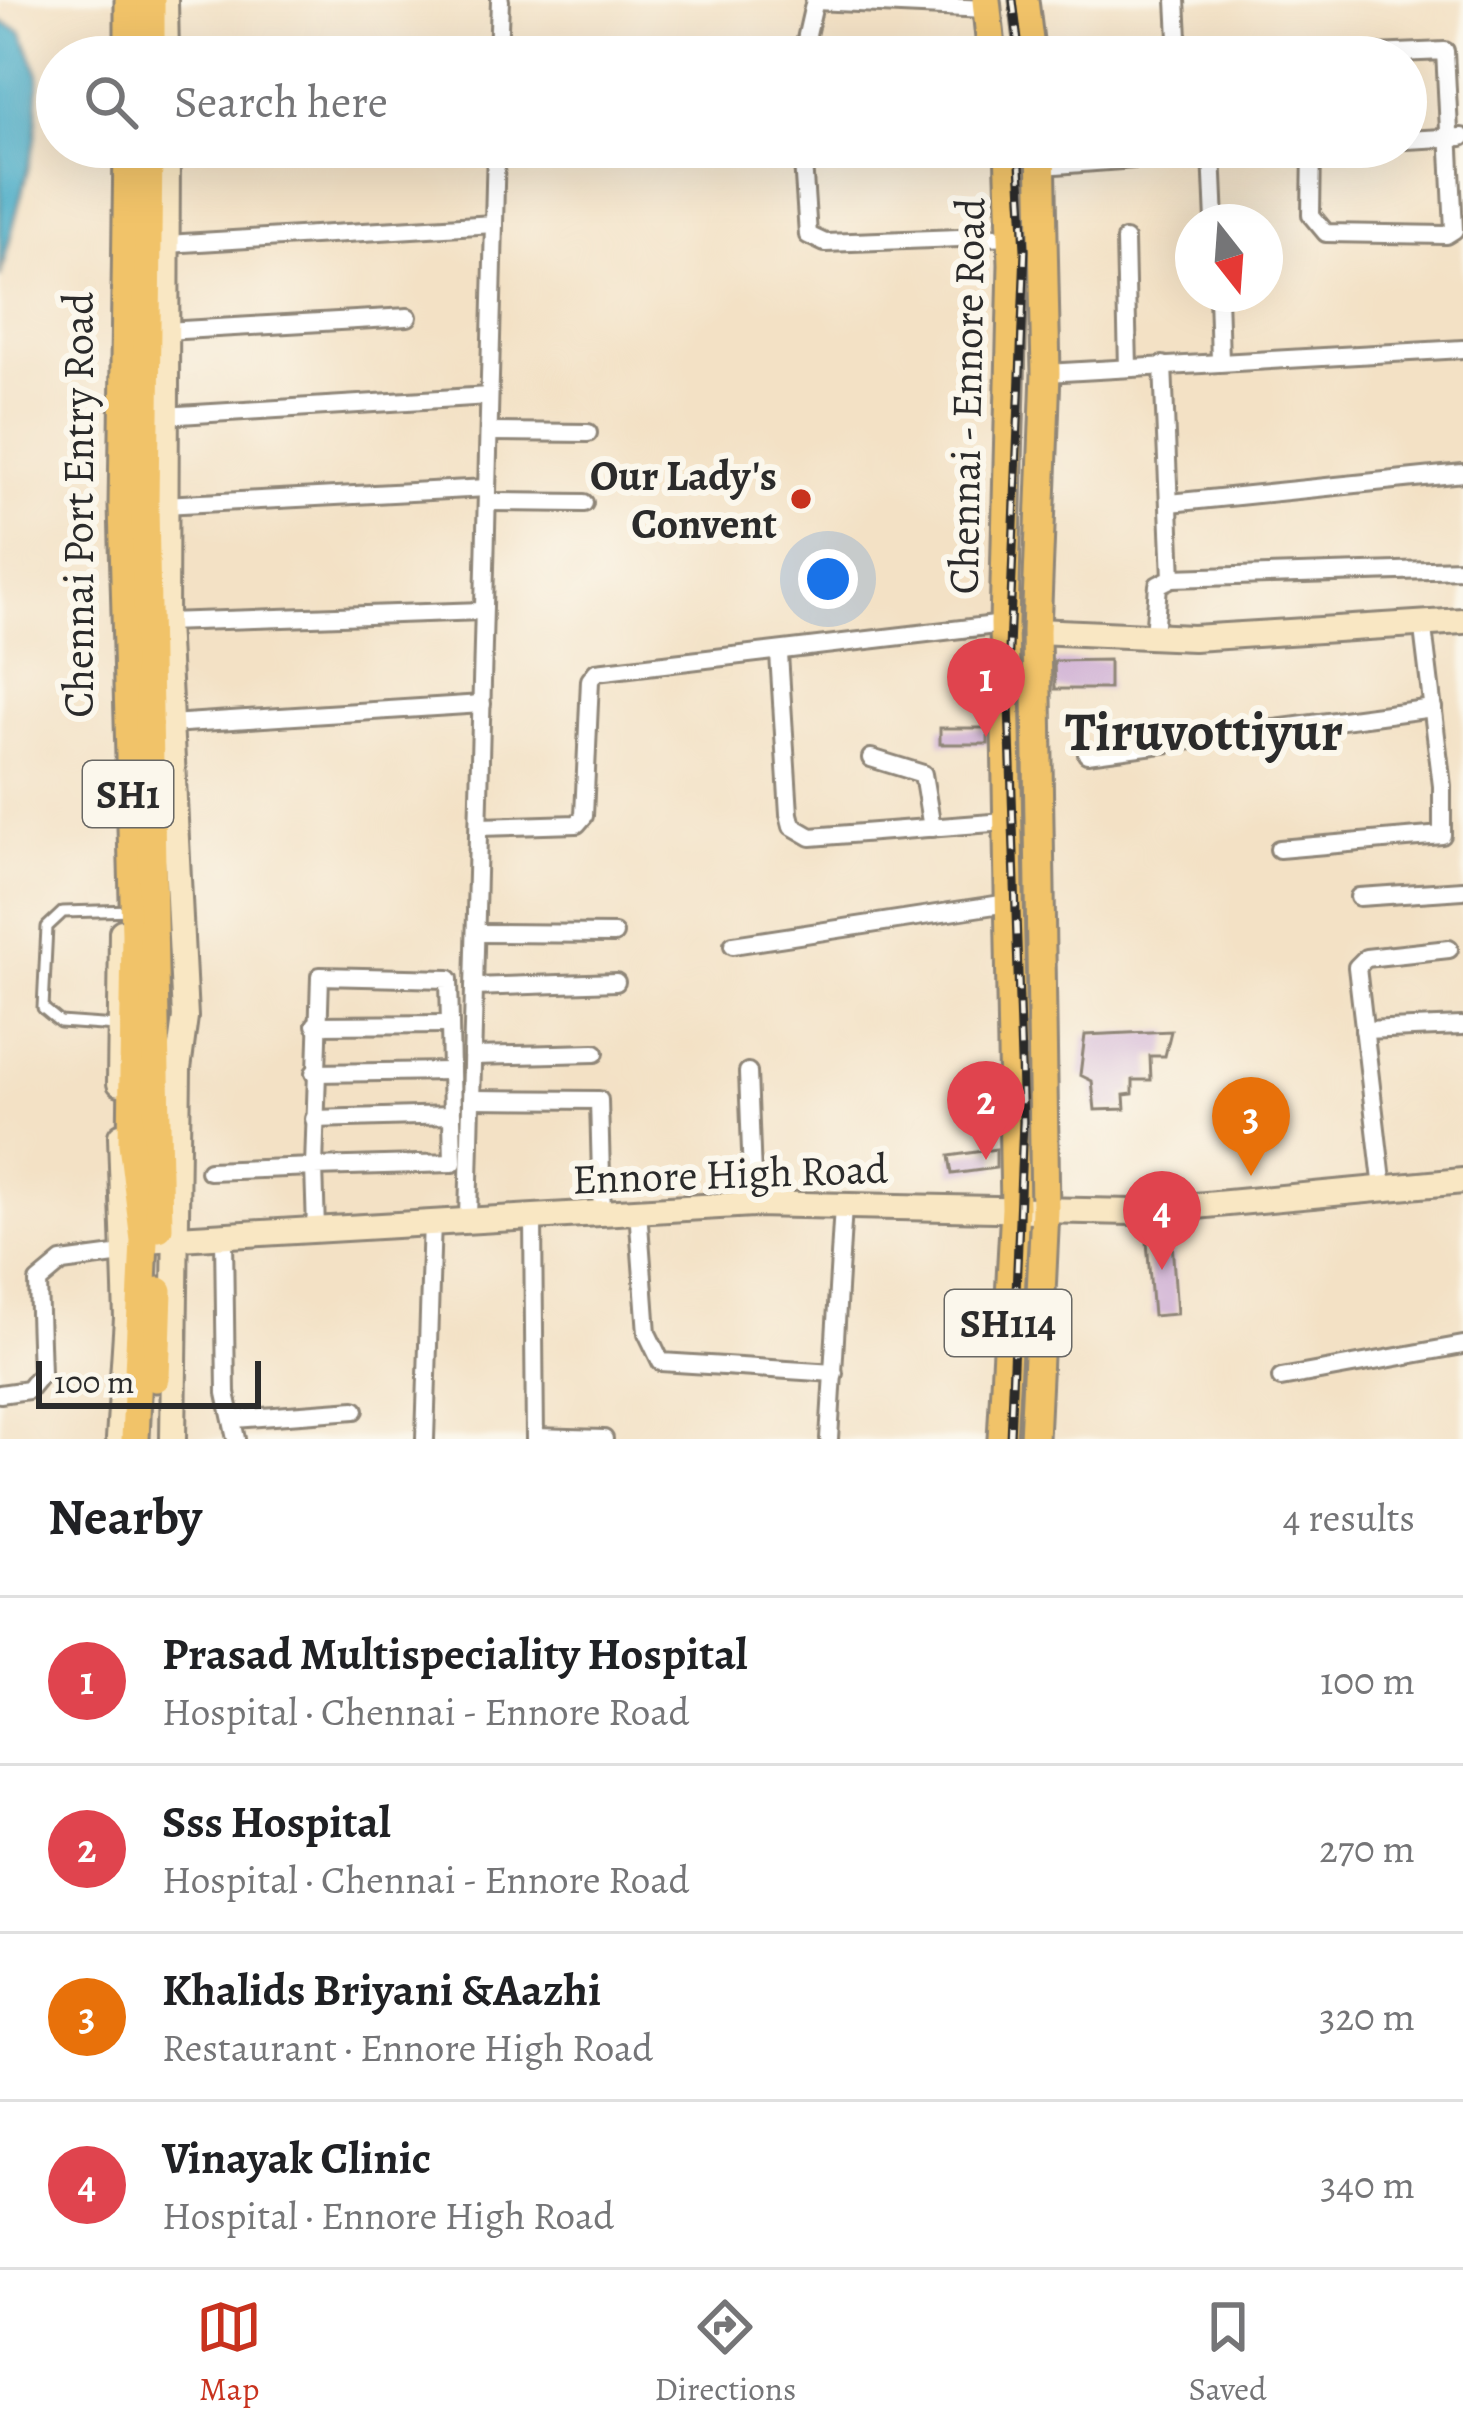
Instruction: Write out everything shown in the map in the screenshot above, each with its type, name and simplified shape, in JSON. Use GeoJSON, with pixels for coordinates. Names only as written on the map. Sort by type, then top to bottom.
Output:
{"type":"FeatureCollection","features":[{"type":"Feature","properties":{"kind":"main road"},"geometry":{"type":"LineString","coordinates":[[129,0],[129,36]]}},
{"type":"Feature","properties":{"kind":"main road"},"geometry":{"type":"LineString","coordinates":[[151,0],[151,36]]}},
{"type":"Feature","properties":{"kind":"main road"},"geometry":{"type":"LineString","coordinates":[[1024,0],[1028,36]]}},
{"type":"Feature","properties":{"kind":"main road"},"geometry":{"type":"LineString","coordinates":[[986,5],[990,36]]}},
{"type":"Feature","properties":{"kind":"main road","name":"SH1"},"geometry":{"type":"LineString","coordinates":[[128,168],[123,506],[126,1027],[132,1143],[150,1245],[135,1439]]}},
{"type":"Feature","properties":{"kind":"main road","name":"SH1"},"geometry":{"type":"LineString","coordinates":[[152,1439],[145,506],[160,168]]}},
{"type":"Feature","properties":{"kind":"main road","name":"Chennai - Ennore Road"},"geometry":{"type":"LineString","coordinates":[[1002,1439],[1015,1208],[1004,624],[1013,229],[1010,168]]}},
{"type":"Feature","properties":{"kind":"main road","name":"Chennai - Ennore Road"},"geometry":{"type":"LineString","coordinates":[[1034,1439],[1046,1210],[1036,631],[1046,373],[1042,168]]}},
{"type":"Feature","properties":{"kind":"main road"},"geometry":{"type":"LineString","coordinates":[[1013,229],[1044,221]]}},
{"type":"Feature","properties":{"kind":"street"},"geometry":{"type":"LineString","coordinates":[[117,36],[118,0]]}},
{"type":"Feature","properties":{"kind":"street"},"geometry":{"type":"LineString","coordinates":[[165,0],[166,36]]}},
{"type":"Feature","properties":{"kind":"street"},"geometry":{"type":"LineString","coordinates":[[499,36],[500,0]]}},
{"type":"Feature","properties":{"kind":"street"},"geometry":{"type":"LineString","coordinates":[[807,36],[815,0],[986,5]]}},
{"type":"Feature","properties":{"kind":"street"},"geometry":{"type":"LineString","coordinates":[[1176,0],[1178,36]]}},
{"type":"Feature","properties":{"kind":"street"},"geometry":{"type":"LineString","coordinates":[[1312,168],[1311,215],[1326,233],[1446,235],[1456,219],[1458,137],[1445,51],[1427,52]]}},
{"type":"Feature","properties":{"kind":"street"},"geometry":{"type":"LineString","coordinates":[[1427,139],[1458,137]]}},
{"type":"Feature","properties":{"kind":"street","name":"Chennai Port Entry Road"},"geometry":{"type":"LineString","coordinates":[[117,168],[114,629],[128,911]]}},
{"type":"Feature","properties":{"kind":"street"},"geometry":{"type":"LineString","coordinates":[[119,1439],[185,1017],[165,622],[167,244],[162,168]]}},
{"type":"Feature","properties":{"kind":"street"},"geometry":{"type":"LineString","coordinates":[[469,1218],[495,168]]}},
{"type":"Feature","properties":{"kind":"street"},"geometry":{"type":"LineString","coordinates":[[803,168],[808,235],[825,243],[1013,229]]}},
{"type":"Feature","properties":{"kind":"street"},"geometry":{"type":"LineString","coordinates":[[1213,168],[1214,204]]}},
{"type":"Feature","properties":{"kind":"street"},"geometry":{"type":"LineString","coordinates":[[167,244],[494,224]]}},
{"type":"Feature","properties":{"kind":"street"},"geometry":{"type":"LineString","coordinates":[[1125,240],[1128,368]]}},
{"type":"Feature","properties":{"kind":"street"},"geometry":{"type":"LineString","coordinates":[[1219,312],[1220,361]]}},
{"type":"Feature","properties":{"kind":"street"},"geometry":{"type":"LineString","coordinates":[[165,331],[408,317]]}},
{"type":"Feature","properties":{"kind":"street"},"geometry":{"type":"LineString","coordinates":[[1046,373],[1463,349]]}},
{"type":"Feature","properties":{"kind":"street"},"geometry":{"type":"LineString","coordinates":[[1163,365],[1172,578]]}},
{"type":"Feature","properties":{"kind":"street"},"geometry":{"type":"LineString","coordinates":[[163,416],[490,396]]}},
{"type":"Feature","properties":{"kind":"street"},"geometry":{"type":"LineString","coordinates":[[489,432],[588,434]]}},
{"type":"Feature","properties":{"kind":"street"},"geometry":{"type":"LineString","coordinates":[[1169,503],[1463,473]]}},
{"type":"Feature","properties":{"kind":"street"},"geometry":{"type":"LineString","coordinates":[[163,505],[487,495],[584,503]]}},
{"type":"Feature","properties":{"kind":"street"},"geometry":{"type":"LineString","coordinates":[[1154,636],[1158,585],[1172,578],[1463,569]]}},
{"type":"Feature","properties":{"kind":"street"},"geometry":{"type":"LineString","coordinates":[[165,622],[483,611]]}},
{"type":"Feature","properties":{"kind":"street"},"geometry":{"type":"LineString","coordinates":[[1279,849],[1442,836],[1442,786],[1422,620]]}},
{"type":"Feature","properties":{"kind":"street"},"geometry":{"type":"LineString","coordinates":[[1036,631],[1154,636],[1463,620]]}},
{"type":"Feature","properties":{"kind":"street"},"geometry":{"type":"LineString","coordinates":[[478,827],[560,828],[577,824],[584,816],[590,680],[596,672],[629,664],[779,655],[1004,624]]}},
{"type":"Feature","properties":{"kind":"street"},"geometry":{"type":"LineString","coordinates":[[779,655],[792,826],[811,837],[1005,822]]}},
{"type":"Feature","properties":{"kind":"street"},"geometry":{"type":"LineString","coordinates":[[169,724],[482,704]]}},
{"type":"Feature","properties":{"kind":"street"},"geometry":{"type":"LineString","coordinates":[[1088,754],[1433,708]]}},
{"type":"Feature","properties":{"kind":"street"},"geometry":{"type":"LineString","coordinates":[[871,758],[907,764],[923,774],[932,828]]}},
{"type":"Feature","properties":{"kind":"street"},"geometry":{"type":"LineString","coordinates":[[1442,786],[1463,785]]}},
{"type":"Feature","properties":{"kind":"street"},"geometry":{"type":"LineString","coordinates":[[1359,898],[1463,890]]}},
{"type":"Feature","properties":{"kind":"street"},"geometry":{"type":"LineString","coordinates":[[733,945],[1008,903]]}},
{"type":"Feature","properties":{"kind":"street"},"geometry":{"type":"LineString","coordinates":[[479,933],[614,934]]}},
{"type":"Feature","properties":{"kind":"street"},"geometry":{"type":"LineString","coordinates":[[1383,1189],[1360,961],[1449,950]]}},
{"type":"Feature","properties":{"kind":"street"},"geometry":{"type":"LineString","coordinates":[[208,1171],[314,1167],[453,1163],[449,979],[320,976],[314,1073],[314,1167],[316,1229]]}},
{"type":"Feature","properties":{"kind":"street"},"geometry":{"type":"LineString","coordinates":[[474,987],[616,982]]}},
{"type":"Feature","properties":{"kind":"street"},"geometry":{"type":"LineString","coordinates":[[315,1025],[450,1024]]}},
{"type":"Feature","properties":{"kind":"street"},"geometry":{"type":"LineString","coordinates":[[1364,1030],[1462,1026]]}},
{"type":"Feature","properties":{"kind":"street"},"geometry":{"type":"LineString","coordinates":[[472,1056],[595,1052]]}},
{"type":"Feature","properties":{"kind":"street"},"geometry":{"type":"LineString","coordinates":[[314,1073],[451,1071]]}},
{"type":"Feature","properties":{"kind":"street"},"geometry":{"type":"LineString","coordinates":[[748,1072],[753,1204]]}},
{"type":"Feature","properties":{"kind":"street"},"geometry":{"type":"LineString","coordinates":[[472,1099],[599,1100],[602,1215]]}},
{"type":"Feature","properties":{"kind":"street"},"geometry":{"type":"LineString","coordinates":[[314,1119],[452,1115]]}},
{"type":"Feature","properties":{"kind":"street","name":"Ennore High Road"},"geometry":{"type":"LineString","coordinates":[[150,1245],[432,1220],[533,1219],[753,1204],[1132,1212],[1463,1181]]}},
{"type":"Feature","properties":{"kind":"street"},"geometry":{"type":"LineString","coordinates":[[830,1439],[843,1206]]}},
{"type":"Feature","properties":{"kind":"street"},"geometry":{"type":"LineString","coordinates":[[638,1210],[647,1334],[650,1351],[661,1363],[834,1373]]}},
{"type":"Feature","properties":{"kind":"street"},"geometry":{"type":"LineString","coordinates":[[533,1219],[535,1438],[604,1439]]}},
{"type":"Feature","properties":{"kind":"street"},"geometry":{"type":"LineString","coordinates":[[425,1439],[432,1220]]}},
{"type":"Feature","properties":{"kind":"street"},"geometry":{"type":"LineString","coordinates":[[224,1237],[226,1393],[236,1439]]}},
{"type":"Feature","properties":{"kind":"street"},"geometry":{"type":"LineString","coordinates":[[0,1394],[28,1390],[41,1374],[38,1282],[48,1270],[150,1245]]}},
{"type":"Feature","properties":{"kind":"street"},"geometry":{"type":"LineString","coordinates":[[150,1245],[172,1439]]}},
{"type":"Feature","properties":{"kind":"street"},"geometry":{"type":"LineString","coordinates":[[1281,1378],[1463,1345]]}},
{"type":"Feature","properties":{"kind":"street"},"geometry":{"type":"LineString","coordinates":[[234,1419],[356,1410]]}},
{"type":"Feature","properties":{"kind":"lane"},"geometry":{"type":"LineString","coordinates":[[126,1027],[60,1022],[43,1008],[46,927],[52,916],[128,911]]}},
{"type":"Feature","properties":{"kind":"water"},"geometry":{"type":"Polygon","coordinates":[[[0,21],[21,31],[36,68],[36,138],[0,277],[0,21]]]}},
{"type":"Feature","properties":{"kind":"building"},"geometry":{"type":"Polygon","coordinates":[[[1109,660],[1109,689],[1055,689],[1054,661],[1109,660]]]}},
{"type":"Feature","properties":{"kind":"building"},"geometry":{"type":"Polygon","coordinates":[[[940,728],[988,728],[988,744],[940,744],[940,728]]]}},
{"type":"Feature","properties":{"kind":"building"},"geometry":{"type":"Polygon","coordinates":[[[1171,1031],[1165,1056],[1150,1056],[1151,1080],[1133,1080],[1133,1094],[1124,1095],[1125,1109],[1095,1110],[1092,1081],[1080,1075],[1085,1035],[1171,1031]]]}},
{"type":"Feature","properties":{"kind":"building"},"geometry":{"type":"Polygon","coordinates":[[[996,1149],[996,1168],[952,1174],[949,1156],[996,1149]]]}},
{"type":"Feature","properties":{"kind":"building"},"geometry":{"type":"Polygon","coordinates":[[[1171,1227],[1177,1314],[1153,1316],[1146,1229],[1171,1227]]]}},
{"type":"Feature","properties":{"kind":"railway"},"geometry":{"type":"LineString","coordinates":[[1013,0],[1017,36]]}},
{"type":"Feature","properties":{"kind":"railway"},"geometry":{"type":"LineString","coordinates":[[1010,1439],[1023,1121],[1008,675],[1025,250],[1020,168]]}},
{"type":"Feature","properties":{"kind":"place","name":"Our Lady's Convent"},"geometry":{"type":"Point","coordinates":[801,499]}},
{"type":"Feature","properties":{"kind":"place","name":"Prasad Multispeciality Hospital"},"geometry":{"type":"Point","coordinates":[986,737]}},
{"type":"Feature","properties":{"kind":"place","name":"Sss Hospital"},"geometry":{"type":"Point","coordinates":[986,1160]}},
{"type":"Feature","properties":{"kind":"place","name":"Khalids Briyani &Aazhi"},"geometry":{"type":"Point","coordinates":[1251,1176]}},
{"type":"Feature","properties":{"kind":"place","name":"Vinayak Clinic"},"geometry":{"type":"Point","coordinates":[1162,1270]}},
{"type":"Feature","properties":{"kind":"district","name":"Tiruvottiyur"},"geometry":{"type":"Point","coordinates":[1204,731]}}]}
